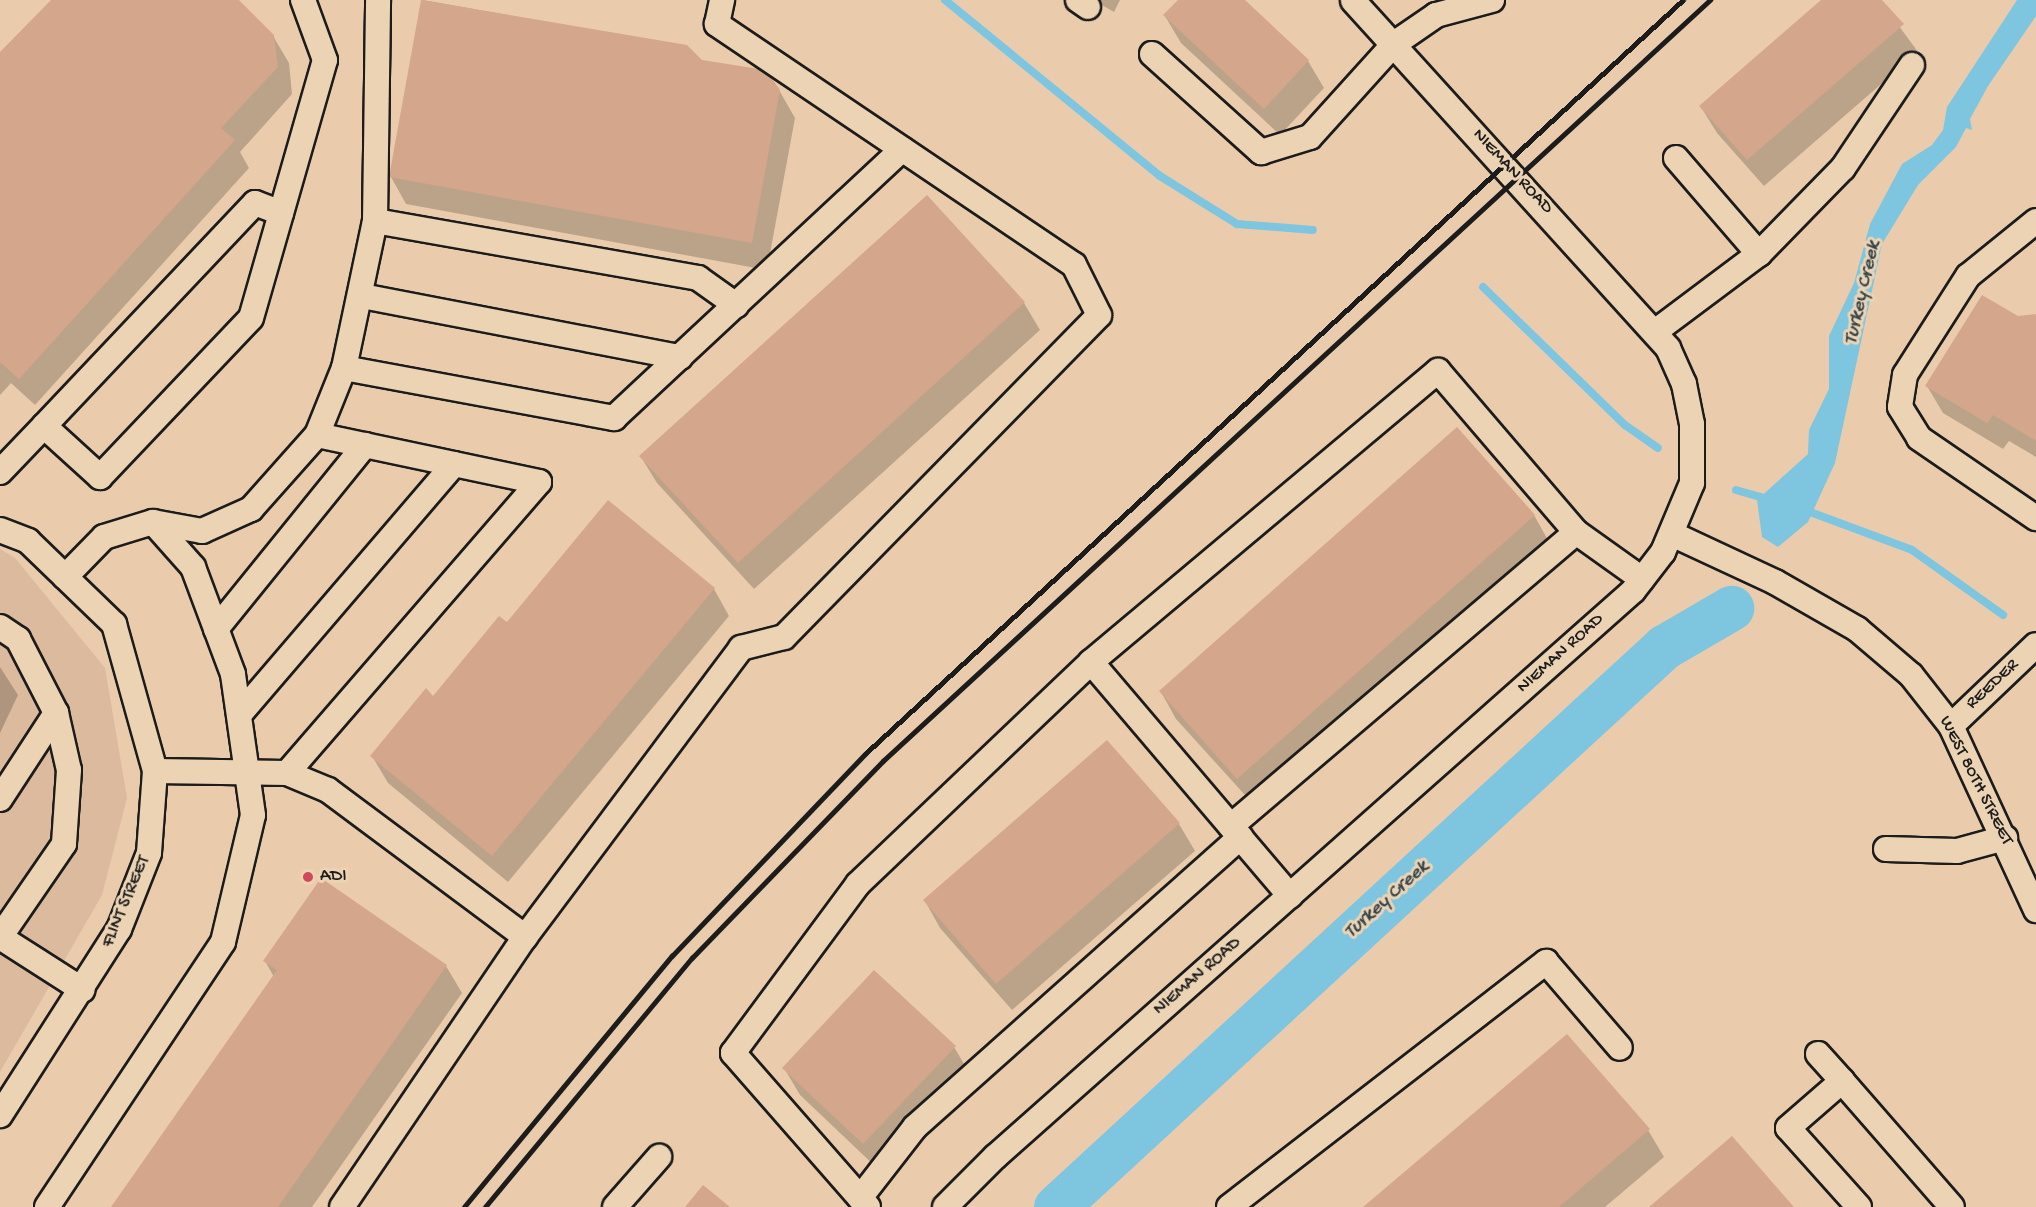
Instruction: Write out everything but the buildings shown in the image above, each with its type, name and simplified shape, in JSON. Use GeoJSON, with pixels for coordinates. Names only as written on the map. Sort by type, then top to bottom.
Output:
{"type":"FeatureCollection","features":[{"type":"Feature","properties":{"kind":"street"},"geometry":{"type":"LineString","coordinates":[[44,426],[100,477],[251,318],[325,60],[303,0]]}},
{"type":"Feature","properties":{"kind":"street"},"geometry":{"type":"LineString","coordinates":[[65,577],[104,537],[153,522],[202,531],[251,509],[316,435],[344,368],[362,296],[375,221],[378,0]]}},
{"type":"Feature","properties":{"kind":"street"},"geometry":{"type":"LineString","coordinates":[[342,1207],[525,938],[741,648],[784,637],[1099,315],[1074,265],[717,24],[722,0]]}},
{"type":"Feature","properties":{"kind":"street","name":"NIEMAN ROAD"},"geometry":{"type":"LineString","coordinates":[[945,1207],[1642,579],[1672,534],[1692,483],[1693,437],[1684,384],[1656,331],[1353,0]]}},
{"type":"Feature","properties":{"kind":"street"},"geometry":{"type":"LineString","coordinates":[[1152,54],[1261,152],[1310,137],[1394,44],[1436,15],[1486,1]]}},
{"type":"Feature","properties":{"kind":"street"},"geometry":{"type":"LineString","coordinates":[[1656,331],[1759,254],[1844,168],[1912,65]]}},
{"type":"Feature","properties":{"kind":"street"},"geometry":{"type":"LineString","coordinates":[[344,368],[614,418],[902,150]]}},
{"type":"Feature","properties":{"kind":"street"},"geometry":{"type":"LineString","coordinates":[[1677,158],[1759,254]]}},
{"type":"Feature","properties":{"kind":"street"},"geometry":{"type":"LineString","coordinates":[[0,471],[255,203],[281,213]]}},
{"type":"Feature","properties":{"kind":"street"},"geometry":{"type":"LineString","coordinates":[[375,221],[698,278],[736,305]]}},
{"type":"Feature","properties":{"kind":"street"},"geometry":{"type":"LineString","coordinates":[[2036,221],[1968,276],[1905,375],[1900,407],[1918,438],[2036,518]]}},
{"type":"Feature","properties":{"kind":"street"},"geometry":{"type":"LineString","coordinates":[[362,296],[680,357]]}},
{"type":"Feature","properties":{"kind":"street"},"geometry":{"type":"LineString","coordinates":[[1576,532],[1235,832],[915,1127],[864,1203],[733,1053],[858,884],[1091,662],[1438,370],[1576,532],[1642,579]]}},
{"type":"Feature","properties":{"kind":"street"},"geometry":{"type":"LineString","coordinates":[[287,773],[539,483],[316,435]]}},
{"type":"Feature","properties":{"kind":"street"},"geometry":{"type":"LineString","coordinates":[[216,629],[365,445]]}},
{"type":"Feature","properties":{"kind":"street"},"geometry":{"type":"LineString","coordinates":[[239,715],[454,464]]}},
{"type":"Feature","properties":{"kind":"street"},"geometry":{"type":"LineString","coordinates":[[47,1207],[223,942],[253,816],[233,674],[193,567],[153,522]]}},
{"type":"Feature","properties":{"kind":"street","name":"FLINT STREET"},"geometry":{"type":"LineString","coordinates":[[0,1115],[83,990],[119,929],[149,853],[155,771],[114,624],[28,541],[4,531]]}},
{"type":"Feature","properties":{"kind":"street","name":"WEST 80TH STREET"},"geometry":{"type":"LineString","coordinates":[[1672,534],[1745,568],[1857,629],[1911,675],[1951,726],[2005,838],[2036,910]]}},
{"type":"Feature","properties":{"kind":"street"},"geometry":{"type":"LineString","coordinates":[[0,627],[18,639],[56,713],[69,770],[64,844],[0,937],[83,990]]}},
{"type":"Feature","properties":{"kind":"street","name":"REEDER"},"geometry":{"type":"LineString","coordinates":[[1951,726],[2036,645]]}},
{"type":"Feature","properties":{"kind":"street"},"geometry":{"type":"LineString","coordinates":[[1091,662],[1290,896]]}},
{"type":"Feature","properties":{"kind":"street"},"geometry":{"type":"LineString","coordinates":[[0,799],[56,713]]}},
{"type":"Feature","properties":{"kind":"street"},"geometry":{"type":"LineString","coordinates":[[155,771],[287,773],[328,790],[525,938]]}},
{"type":"Feature","properties":{"kind":"street"},"geometry":{"type":"LineString","coordinates":[[1886,849],[1956,851],[2005,838]]}},
{"type":"Feature","properties":{"kind":"street"},"geometry":{"type":"LineString","coordinates":[[1229,1207],[1546,962],[1620,1048]]}},
{"type":"Feature","properties":{"kind":"street"},"geometry":{"type":"LineString","coordinates":[[1818,1054],[1952,1207]]}},
{"type":"Feature","properties":{"kind":"street"},"geometry":{"type":"LineString","coordinates":[[1842,1081],[1788,1128],[1859,1207]]}},
{"type":"Feature","properties":{"kind":"street"},"geometry":{"type":"LineString","coordinates":[[615,1207],[659,1157]]}},
{"type":"Feature","properties":{"kind":"shaded area"},"geometry":{"type":"Polygon","coordinates":[[[0,549],[15,558],[105,668],[127,798],[102,895],[0,1072],[0,549]]]}},
{"type":"Feature","properties":{"kind":"water"},"geometry":{"type":"Polygon","coordinates":[[[2017,0],[2036,0],[2036,16],[1988,86],[1970,119],[1972,130],[1966,128],[1956,147],[1918,185],[1882,244],[1835,463],[1808,522],[1778,547],[1762,537],[1757,500],[1808,454],[1809,430],[1829,389],[1829,336],[1854,283],[1870,224],[1902,164],[1932,145],[1943,130],[1947,107],[2017,0]]]}},
{"type":"Feature","properties":{"kind":"waterway"},"geometry":{"type":"LineString","coordinates":[[945,0],[1160,176],[1237,224],[1313,230]]}},
{"type":"Feature","properties":{"kind":"waterway"},"geometry":{"type":"LineString","coordinates":[[1483,287],[1625,425],[1658,448]]}},
{"type":"Feature","properties":{"kind":"waterway"},"geometry":{"type":"LineString","coordinates":[[1736,490],[1767,499]]}},
{"type":"Feature","properties":{"kind":"waterway"},"geometry":{"type":"LineString","coordinates":[[1802,509],[1912,550],[2003,615]]}},
{"type":"Feature","properties":{"kind":"waterway","name":"Turkey Creek"},"geometry":{"type":"LineString","coordinates":[[1056,1207],[1664,647],[1731,608]]}},
{"type":"Feature","properties":{"kind":"railway"},"geometry":{"type":"LineString","coordinates":[[464,1207],[672,956],[865,754],[1683,0]]}},
{"type":"Feature","properties":{"kind":"railway"},"geometry":{"type":"LineString","coordinates":[[485,1207],[692,958],[883,761],[1710,0]]}},
{"type":"Feature","properties":{"kind":"place","name":"ADI"},"geometry":{"type":"Point","coordinates":[308,877]}}]}
